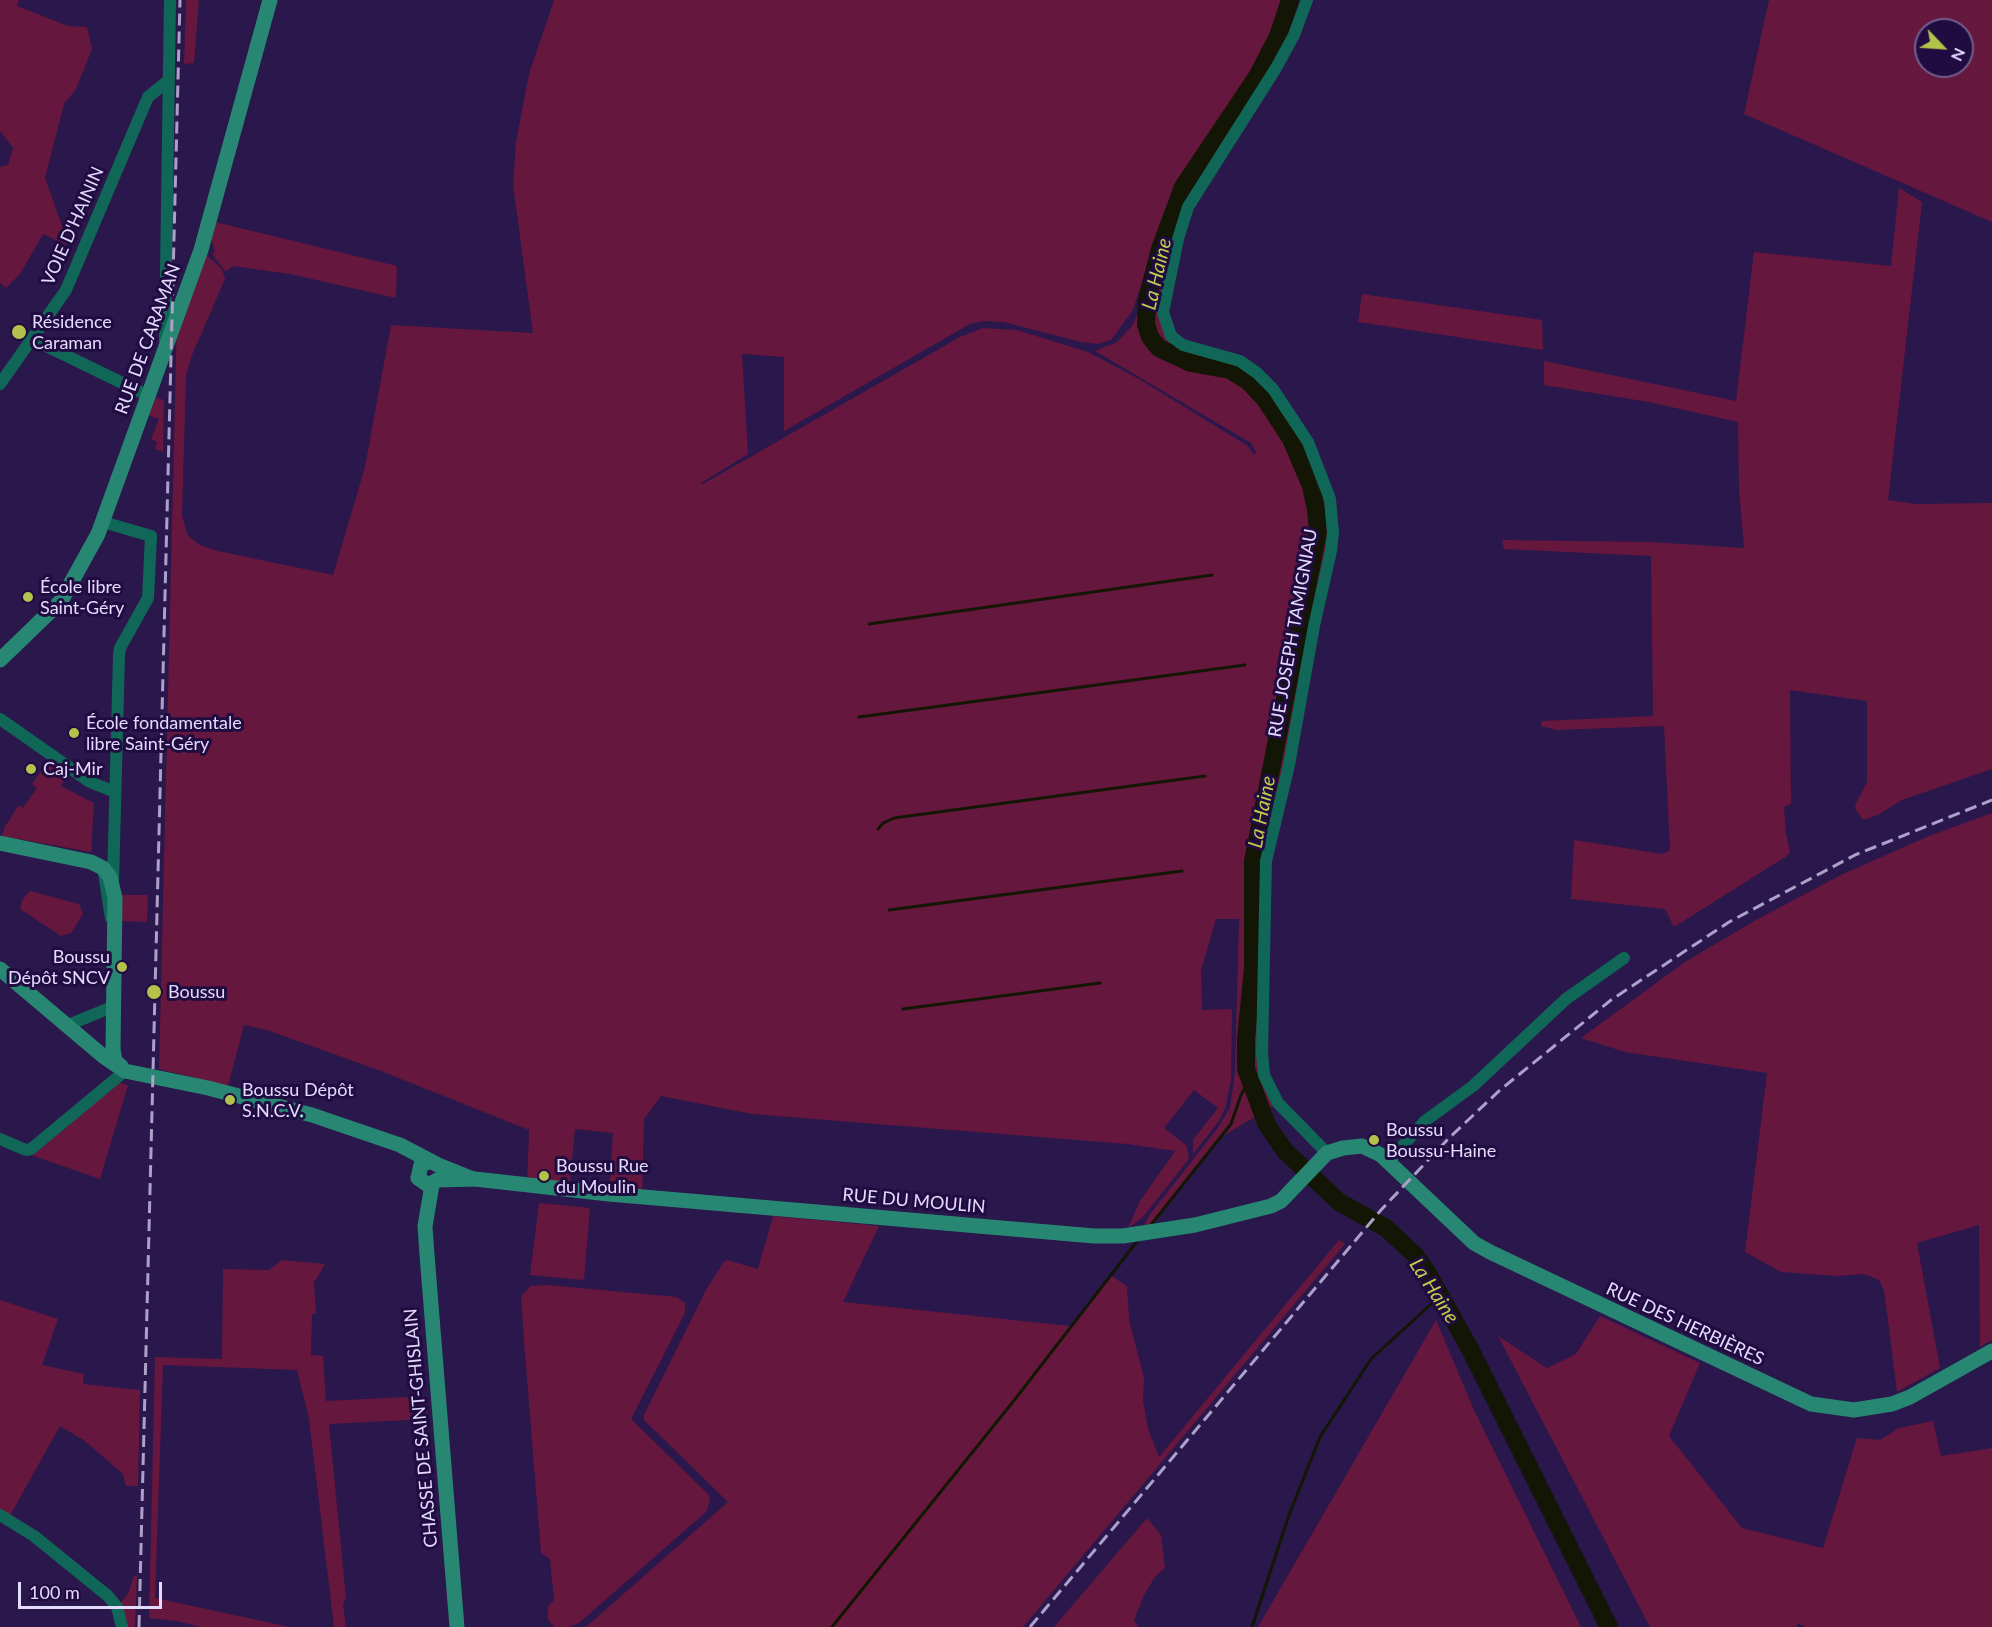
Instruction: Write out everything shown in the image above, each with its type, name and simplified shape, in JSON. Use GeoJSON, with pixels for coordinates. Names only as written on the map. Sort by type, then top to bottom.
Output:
{"type":"FeatureCollection","features":[{"type":"Feature","properties":{"kind":"street"},"geometry":{"type":"LineString","coordinates":[[165,349],[170,0]]}},
{"type":"Feature","properties":{"kind":"street","name":"RUE DE CARAMAN"},"geometry":{"type":"LineString","coordinates":[[0,660],[61,601],[77,577],[103,522],[147,394],[201,250],[270,0]]}},
{"type":"Feature","properties":{"kind":"street","name":"RUE JOSEPH TAMIGNIAU"},"geometry":{"type":"LineString","coordinates":[[1307,0],[1294,35],[1276,68],[1192,200],[1178,239],[1163,312],[1166,328],[1171,336],[1183,345],[1240,362],[1257,373],[1273,389],[1308,442],[1330,499],[1333,533],[1331,551],[1314,626],[1291,756],[1266,861],[1262,1052],[1264,1075],[1278,1104],[1322,1158]]}},
{"type":"Feature","properties":{"kind":"street","name":"VOIE D'HAININ"},"geometry":{"type":"LineString","coordinates":[[0,384],[66,290],[148,98],[169,80]]}},
{"type":"Feature","properties":{"kind":"street"},"geometry":{"type":"LineString","coordinates":[[32,339],[147,394]]}},
{"type":"Feature","properties":{"kind":"street"},"geometry":{"type":"LineString","coordinates":[[0,1139],[26,1150],[31,1149],[125,1071],[114,1056],[112,1007],[114,927],[112,843],[119,655],[120,648],[148,598],[151,536],[103,522]]}},
{"type":"Feature","properties":{"kind":"street"},"geometry":{"type":"LineString","coordinates":[[0,719],[90,782],[115,792]]}},
{"type":"Feature","properties":{"kind":"street"},"geometry":{"type":"LineString","coordinates":[[0,843],[99,863],[113,883]]}},
{"type":"Feature","properties":{"kind":"street"},"geometry":{"type":"LineString","coordinates":[[112,843],[99,863],[114,927]]}},
{"type":"Feature","properties":{"kind":"street"},"geometry":{"type":"LineString","coordinates":[[1322,1158],[1342,1148],[1362,1146],[1374,1150],[1388,1162],[1425,1121],[1473,1086],[1566,999],[1624,958]]}},
{"type":"Feature","properties":{"kind":"street","name":"RUE DU MOULIN"},"geometry":{"type":"LineString","coordinates":[[0,969],[66,1026],[125,1071],[208,1088],[312,1114],[379,1139],[430,1174],[609,1194],[1094,1236],[1160,1231],[1271,1206],[1322,1158]]}},
{"type":"Feature","properties":{"kind":"street"},"geometry":{"type":"LineString","coordinates":[[66,1026],[112,1007]]}},
{"type":"Feature","properties":{"kind":"street","name":"RUE DES HERBIÈRES"},"geometry":{"type":"LineString","coordinates":[[1388,1162],[1473,1243],[1811,1404],[1854,1410],[1892,1404],[1910,1398],[1992,1350]]}},
{"type":"Feature","properties":{"kind":"street","name":"CHASSE DE SAINT-GHISLAIN"},"geometry":{"type":"LineString","coordinates":[[430,1174],[425,1226],[457,1627]]}},
{"type":"Feature","properties":{"kind":"street"},"geometry":{"type":"LineString","coordinates":[[0,1515],[62,1557],[108,1596],[117,1607],[122,1627]]}},
{"type":"Feature","properties":{"kind":"shaded area"},"geometry":{"type":"Polygon","coordinates":[[[0,0],[19,0],[17,6],[68,26],[87,27],[92,49],[76,89],[64,104],[45,178],[61,223],[72,242],[66,245],[43,234],[20,274],[6,288],[0,283],[0,167],[8,165],[13,148],[0,131],[0,0]]]}},
{"type":"Feature","properties":{"kind":"shaded area"},"geometry":{"type":"Polygon","coordinates":[[[186,0],[199,0],[194,63],[184,64],[186,0]]]}},
{"type":"Feature","properties":{"kind":"shaded area"},"geometry":{"type":"Polygon","coordinates":[[[554,0],[1287,0],[1268,42],[1182,181],[1163,219],[1147,279],[1143,279],[1133,310],[1111,340],[1098,344],[1081,342],[1004,322],[984,321],[970,324],[784,431],[784,357],[742,354],[748,454],[701,483],[703,484],[960,337],[983,328],[1017,330],[1088,352],[1139,379],[1248,446],[1254,455],[1256,452],[1251,443],[1095,351],[1117,342],[1132,326],[1141,306],[1147,282],[1163,285],[1164,332],[1253,374],[1294,425],[1325,493],[1329,536],[1290,746],[1265,848],[1259,1044],[1275,1105],[1223,1136],[1149,1227],[1145,1226],[1145,1223],[1151,1213],[1217,1129],[1230,1108],[1235,1072],[1239,919],[1216,919],[1201,970],[1202,1010],[1232,1009],[1231,1080],[1226,1106],[1219,1121],[1193,1154],[1193,1140],[1218,1108],[1194,1090],[1164,1128],[1187,1146],[1189,1159],[1143,1217],[1128,1228],[1140,1201],[1175,1151],[1127,1144],[752,1114],[661,1096],[644,1119],[642,1196],[609,1194],[613,1133],[575,1129],[569,1190],[527,1186],[529,1130],[381,1071],[267,1030],[244,1025],[228,1086],[159,1069],[177,316],[201,250],[222,269],[225,279],[192,355],[186,376],[182,516],[188,536],[202,546],[218,551],[333,575],[365,467],[391,325],[533,333],[513,185],[516,143],[529,74],[554,0]]]}},
{"type":"Feature","properties":{"kind":"shaded area"},"geometry":{"type":"Polygon","coordinates":[[[1769,0],[1992,0],[1992,222],[1744,114],[1769,0]]]}},
{"type":"Feature","properties":{"kind":"shaded area"},"geometry":{"type":"Polygon","coordinates":[[[1899,188],[1922,202],[1888,500],[1916,504],[1992,503],[1992,769],[1902,800],[1878,815],[1863,820],[1855,805],[1867,782],[1867,701],[1790,690],[1791,804],[1784,807],[1790,852],[1787,856],[1674,927],[1665,909],[1571,899],[1574,840],[1663,854],[1670,850],[1664,726],[1557,730],[1541,726],[1541,721],[1653,716],[1651,556],[1504,549],[1502,540],[1650,542],[1744,548],[1739,489],[1738,422],[1649,402],[1544,385],[1544,361],[1736,401],[1754,252],[1891,266],[1899,188]]]}},
{"type":"Feature","properties":{"kind":"shaded area"},"geometry":{"type":"Polygon","coordinates":[[[215,222],[397,266],[396,298],[290,274],[233,266],[226,272],[212,254],[215,251],[211,239],[215,222]]]}},
{"type":"Feature","properties":{"kind":"shaded area"},"geometry":{"type":"Polygon","coordinates":[[[1362,294],[1542,320],[1543,350],[1358,322],[1362,294]]]}},
{"type":"Feature","properties":{"kind":"shaded area"},"geometry":{"type":"Polygon","coordinates":[[[153,397],[164,400],[163,452],[155,449],[157,442],[151,439],[159,419],[148,415],[153,397]]]}},
{"type":"Feature","properties":{"kind":"shaded area"},"geometry":{"type":"Polygon","coordinates":[[[47,763],[66,777],[61,786],[94,803],[91,852],[2,836],[4,828],[19,805],[23,808],[37,788],[32,784],[47,763]]]}},
{"type":"Feature","properties":{"kind":"shaded area"},"geometry":{"type":"Polygon","coordinates":[[[1992,813],[1992,1340],[1980,1347],[1979,1225],[1917,1243],[1940,1368],[1897,1392],[1884,1290],[1879,1280],[1864,1274],[1838,1276],[1781,1272],[1745,1252],[1767,1073],[1625,1052],[1581,1038],[1685,962],[1756,920],[1843,874],[1929,836],[1992,813]]]}},
{"type":"Feature","properties":{"kind":"shaded area"},"geometry":{"type":"Polygon","coordinates":[[[30,891],[79,904],[83,914],[71,933],[61,936],[20,909],[22,900],[30,891]]]}},
{"type":"Feature","properties":{"kind":"shaded area"},"geometry":{"type":"Polygon","coordinates":[[[122,895],[148,895],[147,922],[121,921],[122,895]]]}},
{"type":"Feature","properties":{"kind":"shaded area"},"geometry":{"type":"Polygon","coordinates":[[[116,1082],[128,1085],[100,1179],[31,1155],[116,1082]]]}},
{"type":"Feature","properties":{"kind":"shaded area"},"geometry":{"type":"Polygon","coordinates":[[[539,1203],[590,1208],[584,1280],[530,1275],[539,1203]]]}},
{"type":"Feature","properties":{"kind":"shaded area"},"geometry":{"type":"Polygon","coordinates":[[[773,1216],[879,1226],[843,1302],[1070,1326],[1110,1275],[1127,1286],[1129,1320],[1144,1378],[1143,1400],[1148,1429],[1159,1457],[1339,1240],[1345,1244],[1023,1627],[586,1627],[728,1502],[644,1420],[644,1415],[706,1290],[723,1263],[727,1260],[758,1269],[773,1216]]]}},
{"type":"Feature","properties":{"kind":"shaded area"},"geometry":{"type":"Polygon","coordinates":[[[282,1260],[325,1264],[314,1283],[316,1314],[312,1314],[311,1355],[323,1356],[326,1401],[426,1396],[428,1419],[329,1424],[346,1598],[343,1604],[346,1627],[334,1627],[309,1419],[297,1370],[163,1365],[155,1598],[290,1627],[200,1627],[177,1621],[149,1618],[155,1357],[222,1359],[223,1269],[269,1270],[282,1260]]]}},
{"type":"Feature","properties":{"kind":"shaded area"},"geometry":{"type":"Polygon","coordinates":[[[548,1285],[677,1297],[685,1303],[685,1313],[631,1419],[709,1495],[710,1500],[706,1512],[579,1623],[569,1627],[554,1627],[548,1619],[548,1607],[554,1600],[550,1559],[541,1553],[521,1296],[531,1286],[548,1285]]]}},
{"type":"Feature","properties":{"kind":"shaded area"},"geometry":{"type":"Polygon","coordinates":[[[0,1300],[58,1319],[42,1365],[84,1374],[83,1384],[140,1390],[138,1486],[126,1486],[123,1474],[85,1441],[60,1426],[8,1519],[0,1515],[0,1300]]]}},
{"type":"Feature","properties":{"kind":"shaded area"},"geometry":{"type":"Polygon","coordinates":[[[1600,1316],[1700,1363],[1669,1436],[1742,1528],[1823,1548],[1857,1438],[1880,1440],[1899,1428],[1933,1421],[1941,1456],[1992,1448],[1992,1627],[1805,1627],[1798,1623],[1796,1627],[1650,1627],[1498,1336],[1547,1368],[1576,1354],[1600,1316]]]}},
{"type":"Feature","properties":{"kind":"shaded area"},"geometry":{"type":"Polygon","coordinates":[[[1436,1320],[1474,1410],[1581,1627],[1258,1627],[1436,1320]]]}},
{"type":"Feature","properties":{"kind":"shaded area"},"geometry":{"type":"Polygon","coordinates":[[[1147,1518],[1161,1535],[1165,1568],[1155,1577],[1144,1595],[1134,1620],[1138,1627],[1054,1627],[1147,1518]]]}},
{"type":"Feature","properties":{"kind":"shaded area"},"geometry":{"type":"Polygon","coordinates":[[[134,1576],[137,1576],[135,1627],[122,1627],[117,1607],[128,1594],[134,1576]]]}},
{"type":"Feature","properties":{"kind":"waterway","name":"La Haine"},"geometry":{"type":"LineString","coordinates":[[1290,0],[1278,36],[1258,75],[1183,187],[1160,249],[1147,300],[1146,324],[1150,337],[1159,348],[1191,363],[1230,370],[1248,381],[1265,399],[1291,439],[1311,486],[1316,509],[1318,532],[1253,861],[1253,968],[1246,1039],[1246,1069],[1267,1125],[1285,1151],[1339,1202],[1386,1228],[1415,1255],[1427,1272],[1470,1349],[1609,1627]]}},
{"type":"Feature","properties":{"kind":"waterway"},"geometry":{"type":"LineString","coordinates":[[869,624],[1212,575]]}},
{"type":"Feature","properties":{"kind":"waterway"},"geometry":{"type":"LineString","coordinates":[[859,717],[1245,665]]}},
{"type":"Feature","properties":{"kind":"waterway"},"geometry":{"type":"LineString","coordinates":[[878,829],[883,823],[894,818],[1205,776]]}},
{"type":"Feature","properties":{"kind":"waterway"},"geometry":{"type":"LineString","coordinates":[[889,910],[1182,871]]}},
{"type":"Feature","properties":{"kind":"waterway"},"geometry":{"type":"LineString","coordinates":[[903,1009],[1100,983]]}},
{"type":"Feature","properties":{"kind":"waterway"},"geometry":{"type":"LineString","coordinates":[[1150,1226],[1231,1124],[1249,1080]]}},
{"type":"Feature","properties":{"kind":"waterway"},"geometry":{"type":"LineString","coordinates":[[832,1627],[1016,1398],[1138,1240]]}},
{"type":"Feature","properties":{"kind":"waterway"},"geometry":{"type":"LineString","coordinates":[[1252,1627],[1289,1515],[1320,1437],[1371,1359],[1440,1296]]}},
{"type":"Feature","properties":{"kind":"railway"},"geometry":{"type":"LineString","coordinates":[[139,1627],[180,0]]}},
{"type":"Feature","properties":{"kind":"railway"},"geometry":{"type":"LineString","coordinates":[[1030,1627],[1381,1210],[1449,1138],[1500,1090],[1611,1000],[1729,922],[1855,855],[1992,800]]}},
{"type":"Feature","properties":{"kind":"place","name":"Résidence Caraman"},"geometry":{"type":"Point","coordinates":[19,332]}},
{"type":"Feature","properties":{"kind":"place","name":"École libre Saint-Géry"},"geometry":{"type":"Point","coordinates":[28,597]}},
{"type":"Feature","properties":{"kind":"place","name":"École fondamentale libre Saint-Géry"},"geometry":{"type":"Point","coordinates":[74,733]}},
{"type":"Feature","properties":{"kind":"place","name":"Caj-Mir"},"geometry":{"type":"Point","coordinates":[31,769]}},
{"type":"Feature","properties":{"kind":"place","name":"Boussu Dépôt SNCV"},"geometry":{"type":"Point","coordinates":[122,967]}},
{"type":"Feature","properties":{"kind":"place","name":"Boussu"},"geometry":{"type":"Point","coordinates":[154,992]}},
{"type":"Feature","properties":{"kind":"place","name":"Boussu Dépôt S.N.C.V."},"geometry":{"type":"Point","coordinates":[230,1100]}},
{"type":"Feature","properties":{"kind":"place","name":"Boussu Boussu-Haine"},"geometry":{"type":"Point","coordinates":[1374,1140]}},
{"type":"Feature","properties":{"kind":"place","name":"Boussu Rue du Moulin"},"geometry":{"type":"Point","coordinates":[544,1176]}}]}
